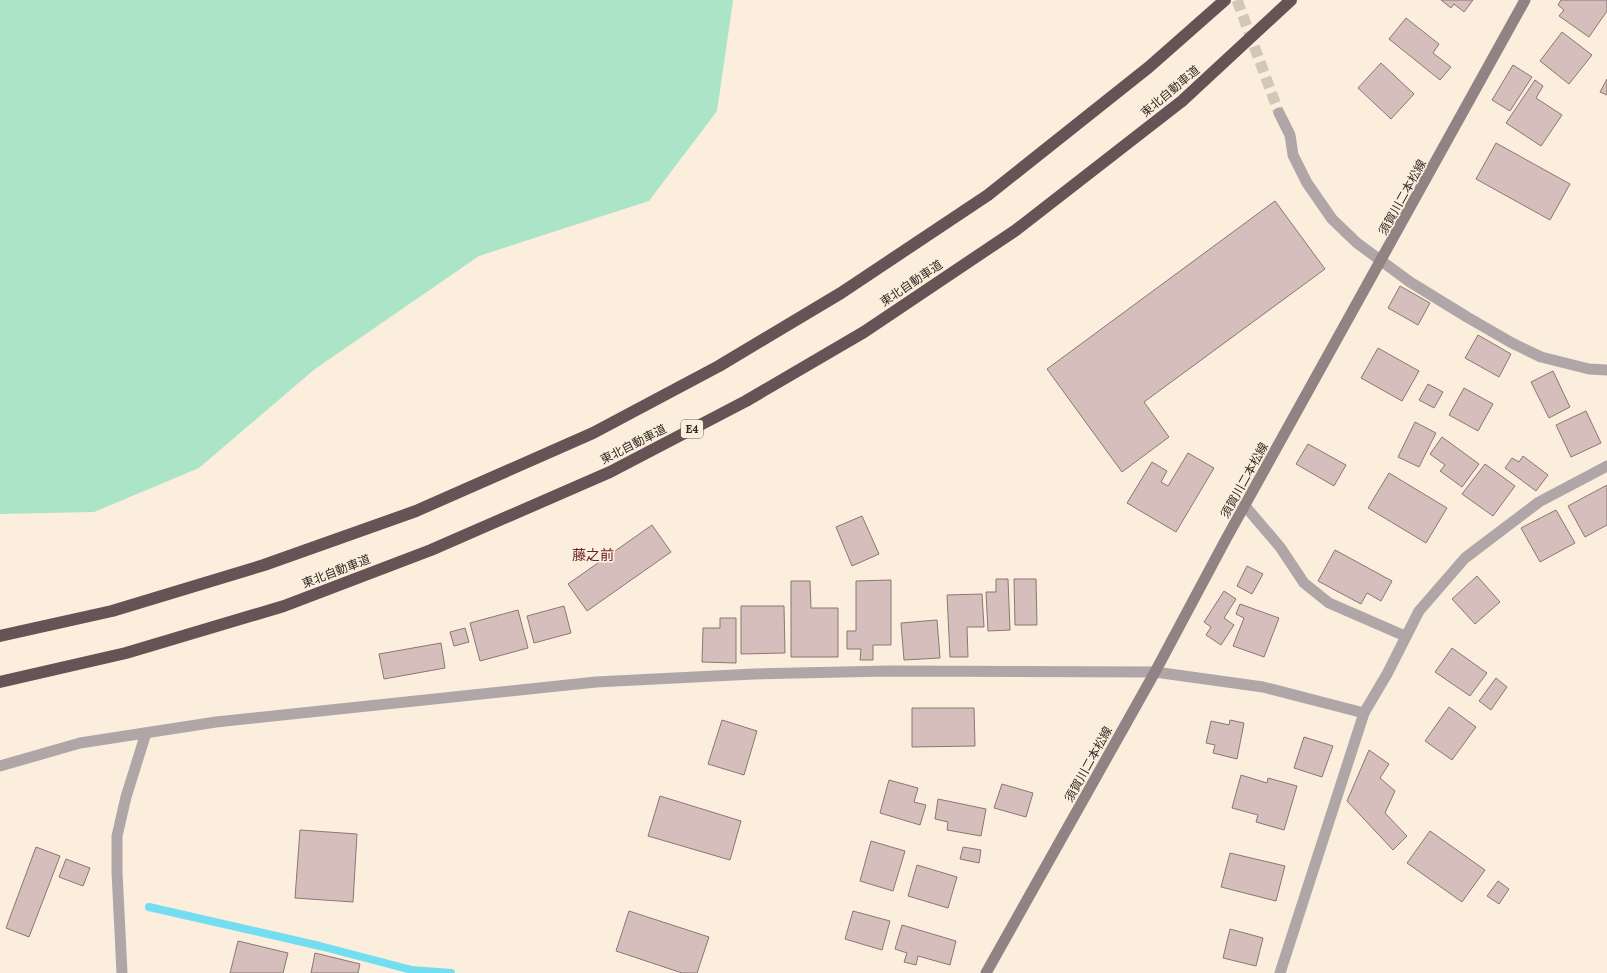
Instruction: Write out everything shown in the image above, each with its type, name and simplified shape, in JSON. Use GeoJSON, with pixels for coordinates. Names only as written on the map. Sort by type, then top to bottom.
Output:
{"type":"FeatureCollection","features":[{"type":"Feature","properties":{"kind":"highway"},"geometry":{"type":"LineString","coordinates":[[0,636],[112,611],[264,565],[416,511],[593,433],[719,366],[841,293],[988,195],[1149,67],[1225,0]]}},
{"type":"Feature","properties":{"kind":"highway","name":"東北自動車道"},"geometry":{"type":"LineString","coordinates":[[0,682],[126,653],[284,606],[431,550],[610,472],[746,401],[864,332],[1016,230],[1182,101],[1291,0]]}},
{"type":"Feature","properties":{"kind":"main road","name":"須賀川二本松線"},"geometry":{"type":"LineString","coordinates":[[986,973],[1155,672],[1244,506],[1382,260],[1525,0]]}},
{"type":"Feature","properties":{"kind":"street"},"geometry":{"type":"LineString","coordinates":[[1279,113],[1290,136],[1293,155],[1307,183],[1332,218],[1357,243],[1410,282],[1512,343],[1541,357],[1589,369],[1607,370]]}},
{"type":"Feature","properties":{"kind":"street"},"geometry":{"type":"LineString","coordinates":[[1280,973],[1364,713],[1387,674],[1419,611],[1465,558],[1539,502],[1607,466]]}},
{"type":"Feature","properties":{"kind":"street"},"geometry":{"type":"LineString","coordinates":[[1244,506],[1280,547],[1304,583],[1329,603],[1405,636]]}},
{"type":"Feature","properties":{"kind":"street"},"geometry":{"type":"LineString","coordinates":[[0,766],[80,743],[216,722],[596,682],[754,674],[888,671],[1155,672],[1263,687],[1364,713]]}},
{"type":"Feature","properties":{"kind":"street"},"geometry":{"type":"LineString","coordinates":[[122,973],[117,872],[117,836],[126,797],[146,733]]}},
{"type":"Feature","properties":{"kind":"green space"},"geometry":{"type":"Polygon","coordinates":[[[0,0],[733,1],[717,111],[649,201],[479,256],[315,369],[199,468],[94,512],[0,514],[0,0]]]}},
{"type":"Feature","properties":{"kind":"building"},"geometry":{"type":"Polygon","coordinates":[[[1441,0],[1473,0],[1464,12],[1454,4],[1451,8],[1441,0]]]}},
{"type":"Feature","properties":{"kind":"building"},"geometry":{"type":"Polygon","coordinates":[[[1561,0],[1607,0],[1607,11],[1589,37],[1559,16],[1564,10],[1558,5],[1561,0]]]}},
{"type":"Feature","properties":{"kind":"building"},"geometry":{"type":"Polygon","coordinates":[[[1406,18],[1439,44],[1433,53],[1451,67],[1440,80],[1389,39],[1406,18]]]}},
{"type":"Feature","properties":{"kind":"building"},"geometry":{"type":"Polygon","coordinates":[[[1562,32],[1592,55],[1569,84],[1540,61],[1562,32]]]}},
{"type":"Feature","properties":{"kind":"building"},"geometry":{"type":"Polygon","coordinates":[[[1381,63],[1414,94],[1391,119],[1358,88],[1381,63]]]}},
{"type":"Feature","properties":{"kind":"building"},"geometry":{"type":"Polygon","coordinates":[[[1513,65],[1532,77],[1510,111],[1492,100],[1513,65]]]}},
{"type":"Feature","properties":{"kind":"building"},"geometry":{"type":"Polygon","coordinates":[[[1607,79],[1607,95],[1600,92],[1607,79]]]}},
{"type":"Feature","properties":{"kind":"building"},"geometry":{"type":"Polygon","coordinates":[[[1535,80],[1543,86],[1536,98],[1562,115],[1541,146],[1506,123],[1535,80]]]}},
{"type":"Feature","properties":{"kind":"building"},"geometry":{"type":"Polygon","coordinates":[[[1496,143],[1570,184],[1550,220],[1476,179],[1496,143]]]}},
{"type":"Feature","properties":{"kind":"building"},"geometry":{"type":"Polygon","coordinates":[[[1275,201],[1325,269],[1144,402],[1169,437],[1122,472],[1047,369],[1275,201]]]}},
{"type":"Feature","properties":{"kind":"building"},"geometry":{"type":"Polygon","coordinates":[[[1400,286],[1430,303],[1418,325],[1388,308],[1400,286]]]}},
{"type":"Feature","properties":{"kind":"building"},"geometry":{"type":"Polygon","coordinates":[[[1478,335],[1511,354],[1499,377],[1465,358],[1478,335]]]}},
{"type":"Feature","properties":{"kind":"building"},"geometry":{"type":"Polygon","coordinates":[[[1378,348],[1419,371],[1402,401],[1361,378],[1378,348]]]}},
{"type":"Feature","properties":{"kind":"building"},"geometry":{"type":"Polygon","coordinates":[[[1553,371],[1570,407],[1549,418],[1531,382],[1553,371]]]}},
{"type":"Feature","properties":{"kind":"building"},"geometry":{"type":"Polygon","coordinates":[[[1428,384],[1443,392],[1434,408],[1419,400],[1428,384]]]}},
{"type":"Feature","properties":{"kind":"building"},"geometry":{"type":"Polygon","coordinates":[[[1464,388],[1493,404],[1478,431],[1449,415],[1464,388]]]}},
{"type":"Feature","properties":{"kind":"building"},"geometry":{"type":"Polygon","coordinates":[[[1586,411],[1601,443],[1571,457],[1556,425],[1586,411]]]}},
{"type":"Feature","properties":{"kind":"building"},"geometry":{"type":"Polygon","coordinates":[[[1415,422],[1436,433],[1419,467],[1398,457],[1415,422]]]}},
{"type":"Feature","properties":{"kind":"building"},"geometry":{"type":"Polygon","coordinates":[[[1442,437],[1479,464],[1462,487],[1440,471],[1445,465],[1430,454],[1442,437]]]}},
{"type":"Feature","properties":{"kind":"building"},"geometry":{"type":"Polygon","coordinates":[[[1308,444],[1346,465],[1334,486],[1296,464],[1308,444]]]}},
{"type":"Feature","properties":{"kind":"building"},"geometry":{"type":"Polygon","coordinates":[[[1188,453],[1214,468],[1176,532],[1127,503],[1152,462],[1167,471],[1161,482],[1168,486],[1188,453]]]}},
{"type":"Feature","properties":{"kind":"building"},"geometry":{"type":"Polygon","coordinates":[[[1523,456],[1548,475],[1536,491],[1505,468],[1512,458],[1519,462],[1523,456]]]}},
{"type":"Feature","properties":{"kind":"building"},"geometry":{"type":"Polygon","coordinates":[[[1485,464],[1515,486],[1493,516],[1462,494],[1485,464]]]}},
{"type":"Feature","properties":{"kind":"building"},"geometry":{"type":"Polygon","coordinates":[[[1389,473],[1447,508],[1426,543],[1368,508],[1389,473]]]}},
{"type":"Feature","properties":{"kind":"building"},"geometry":{"type":"Polygon","coordinates":[[[1607,485],[1607,525],[1585,537],[1568,506],[1607,485]]]}},
{"type":"Feature","properties":{"kind":"building"},"geometry":{"type":"Polygon","coordinates":[[[1556,510],[1575,543],[1540,562],[1521,528],[1556,510]]]}},
{"type":"Feature","properties":{"kind":"building"},"geometry":{"type":"Polygon","coordinates":[[[862,516],[879,554],[852,566],[836,527],[862,516]]]}},
{"type":"Feature","properties":{"kind":"building"},"geometry":{"type":"Polygon","coordinates":[[[652,525],[671,552],[587,611],[568,584],[652,525]]]}},
{"type":"Feature","properties":{"kind":"building"},"geometry":{"type":"Polygon","coordinates":[[[1335,550],[1392,581],[1381,601],[1367,593],[1361,604],[1318,581],[1335,550]]]}},
{"type":"Feature","properties":{"kind":"building"},"geometry":{"type":"Polygon","coordinates":[[[1247,566],[1263,574],[1252,594],[1237,586],[1247,566]]]}},
{"type":"Feature","properties":{"kind":"building"},"geometry":{"type":"Polygon","coordinates":[[[1477,576],[1500,602],[1475,624],[1452,599],[1477,576]]]}},
{"type":"Feature","properties":{"kind":"building"},"geometry":{"type":"Polygon","coordinates":[[[996,579],[1008,579],[1010,630],[988,631],[986,592],[996,592],[996,579]]]}},
{"type":"Feature","properties":{"kind":"building"},"geometry":{"type":"Polygon","coordinates":[[[1014,579],[1036,579],[1037,625],[1015,625],[1014,579]]]}},
{"type":"Feature","properties":{"kind":"building"},"geometry":{"type":"Polygon","coordinates":[[[891,580],[891,645],[873,645],[873,660],[860,660],[861,649],[847,649],[847,631],[856,631],[856,581],[891,580]]]}},
{"type":"Feature","properties":{"kind":"building"},"geometry":{"type":"Polygon","coordinates":[[[791,581],[810,581],[811,608],[838,608],[838,657],[791,657],[791,581]]]}},
{"type":"Feature","properties":{"kind":"building"},"geometry":{"type":"Polygon","coordinates":[[[1224,591],[1236,599],[1224,618],[1234,625],[1221,645],[1206,635],[1211,627],[1204,622],[1224,591]]]}},
{"type":"Feature","properties":{"kind":"building"},"geometry":{"type":"Polygon","coordinates":[[[982,594],[984,627],[967,627],[968,657],[950,657],[947,595],[982,594]]]}},
{"type":"Feature","properties":{"kind":"building"},"geometry":{"type":"Polygon","coordinates":[[[1240,604],[1279,618],[1264,657],[1233,646],[1244,618],[1236,614],[1240,604]]]}},
{"type":"Feature","properties":{"kind":"building"},"geometry":{"type":"Polygon","coordinates":[[[564,606],[571,633],[534,643],[527,616],[564,606]]]}},
{"type":"Feature","properties":{"kind":"building"},"geometry":{"type":"Polygon","coordinates":[[[741,606],[784,606],[785,653],[741,654],[741,606]]]}},
{"type":"Feature","properties":{"kind":"building"},"geometry":{"type":"Polygon","coordinates":[[[518,610],[528,648],[480,661],[470,623],[518,610]]]}},
{"type":"Feature","properties":{"kind":"building"},"geometry":{"type":"Polygon","coordinates":[[[720,618],[736,618],[736,663],[702,662],[703,628],[720,628],[720,618]]]}},
{"type":"Feature","properties":{"kind":"building"},"geometry":{"type":"Polygon","coordinates":[[[937,620],[940,658],[904,660],[901,623],[937,620]]]}},
{"type":"Feature","properties":{"kind":"building"},"geometry":{"type":"Polygon","coordinates":[[[465,628],[469,642],[454,646],[450,632],[465,628]]]}},
{"type":"Feature","properties":{"kind":"building"},"geometry":{"type":"Polygon","coordinates":[[[441,643],[445,668],[384,679],[379,654],[441,643]]]}},
{"type":"Feature","properties":{"kind":"building"},"geometry":{"type":"Polygon","coordinates":[[[1452,648],[1487,673],[1470,696],[1435,672],[1452,648]]]}},
{"type":"Feature","properties":{"kind":"building"},"geometry":{"type":"Polygon","coordinates":[[[1496,678],[1507,687],[1491,710],[1479,701],[1496,678]]]}},
{"type":"Feature","properties":{"kind":"building"},"geometry":{"type":"Polygon","coordinates":[[[1449,707],[1476,727],[1452,760],[1425,741],[1449,707]]]}},
{"type":"Feature","properties":{"kind":"building"},"geometry":{"type":"Polygon","coordinates":[[[912,708],[974,708],[975,746],[912,747],[912,708]]]}},
{"type":"Feature","properties":{"kind":"building"},"geometry":{"type":"Polygon","coordinates":[[[722,720],[757,731],[744,775],[708,764],[722,720]]]}},
{"type":"Feature","properties":{"kind":"building"},"geometry":{"type":"Polygon","coordinates":[[[1230,720],[1244,723],[1237,759],[1213,753],[1215,745],[1206,743],[1211,721],[1229,725],[1230,720]]]}},
{"type":"Feature","properties":{"kind":"building"},"geometry":{"type":"Polygon","coordinates":[[[1304,737],[1333,746],[1322,777],[1294,768],[1304,737]]]}},
{"type":"Feature","properties":{"kind":"building"},"geometry":{"type":"Polygon","coordinates":[[[1369,750],[1389,764],[1380,778],[1395,791],[1385,813],[1407,836],[1393,850],[1347,801],[1369,750]]]}},
{"type":"Feature","properties":{"kind":"building"},"geometry":{"type":"Polygon","coordinates":[[[1241,775],[1267,783],[1268,778],[1297,786],[1284,830],[1256,822],[1258,815],[1232,808],[1241,775]]]}},
{"type":"Feature","properties":{"kind":"building"},"geometry":{"type":"Polygon","coordinates":[[[889,780],[918,788],[914,802],[926,805],[920,825],[880,813],[889,780]]]}},
{"type":"Feature","properties":{"kind":"building"},"geometry":{"type":"Polygon","coordinates":[[[1002,784],[1033,793],[1026,817],[994,808],[1002,784]]]}},
{"type":"Feature","properties":{"kind":"building"},"geometry":{"type":"Polygon","coordinates":[[[660,796],[741,821],[730,860],[648,836],[660,796]]]}},
{"type":"Feature","properties":{"kind":"building"},"geometry":{"type":"Polygon","coordinates":[[[938,799],[986,809],[981,836],[947,830],[948,822],[935,819],[938,799]]]}},
{"type":"Feature","properties":{"kind":"building"},"geometry":{"type":"Polygon","coordinates":[[[300,830],[357,834],[353,902],[295,898],[300,830]]]}},
{"type":"Feature","properties":{"kind":"building"},"geometry":{"type":"Polygon","coordinates":[[[1430,831],[1485,870],[1462,902],[1407,863],[1430,831]]]}},
{"type":"Feature","properties":{"kind":"building"},"geometry":{"type":"Polygon","coordinates":[[[871,841],[905,851],[893,891],[860,881],[871,841]]]}},
{"type":"Feature","properties":{"kind":"building"},"geometry":{"type":"Polygon","coordinates":[[[36,847],[60,856],[29,937],[6,928],[36,847]]]}},
{"type":"Feature","properties":{"kind":"building"},"geometry":{"type":"Polygon","coordinates":[[[963,847],[981,850],[979,863],[960,859],[963,847]]]}},
{"type":"Feature","properties":{"kind":"building"},"geometry":{"type":"Polygon","coordinates":[[[1230,853],[1285,866],[1276,901],[1221,887],[1230,853]]]}},
{"type":"Feature","properties":{"kind":"building"},"geometry":{"type":"Polygon","coordinates":[[[66,859],[90,868],[83,886],[59,877],[66,859]]]}},
{"type":"Feature","properties":{"kind":"building"},"geometry":{"type":"Polygon","coordinates":[[[917,865],[957,877],[948,908],[908,896],[917,865]]]}},
{"type":"Feature","properties":{"kind":"building"},"geometry":{"type":"Polygon","coordinates":[[[1498,881],[1509,889],[1499,904],[1487,896],[1498,881]]]}},
{"type":"Feature","properties":{"kind":"building"},"geometry":{"type":"Polygon","coordinates":[[[629,911],[709,937],[697,973],[682,973],[616,951],[629,911]]]}},
{"type":"Feature","properties":{"kind":"building"},"geometry":{"type":"Polygon","coordinates":[[[853,911],[890,921],[882,950],[845,939],[853,911]]]}},
{"type":"Feature","properties":{"kind":"building"},"geometry":{"type":"Polygon","coordinates":[[[902,925],[956,941],[950,965],[918,956],[916,965],[904,962],[907,953],[895,949],[902,925]]]}},
{"type":"Feature","properties":{"kind":"building"},"geometry":{"type":"Polygon","coordinates":[[[1230,929],[1263,938],[1256,966],[1223,958],[1230,929]]]}},
{"type":"Feature","properties":{"kind":"building"},"geometry":{"type":"Polygon","coordinates":[[[238,941],[288,953],[283,973],[230,973],[238,941]]]}},
{"type":"Feature","properties":{"kind":"building"},"geometry":{"type":"Polygon","coordinates":[[[315,953],[360,964],[358,973],[311,973],[315,953]]]}},
{"type":"Feature","properties":{"kind":"waterway"},"geometry":{"type":"LineString","coordinates":[[149,907],[320,946],[412,970],[451,973]]}},
{"type":"Feature","properties":{"kind":"tunnel"},"geometry":{"type":"LineString","coordinates":[[1237,0],[1279,113]]}},
{"type":"Feature","properties":{"kind":"district","name":"藤之前"},"geometry":{"type":"Point","coordinates":[593,555]}}]}
